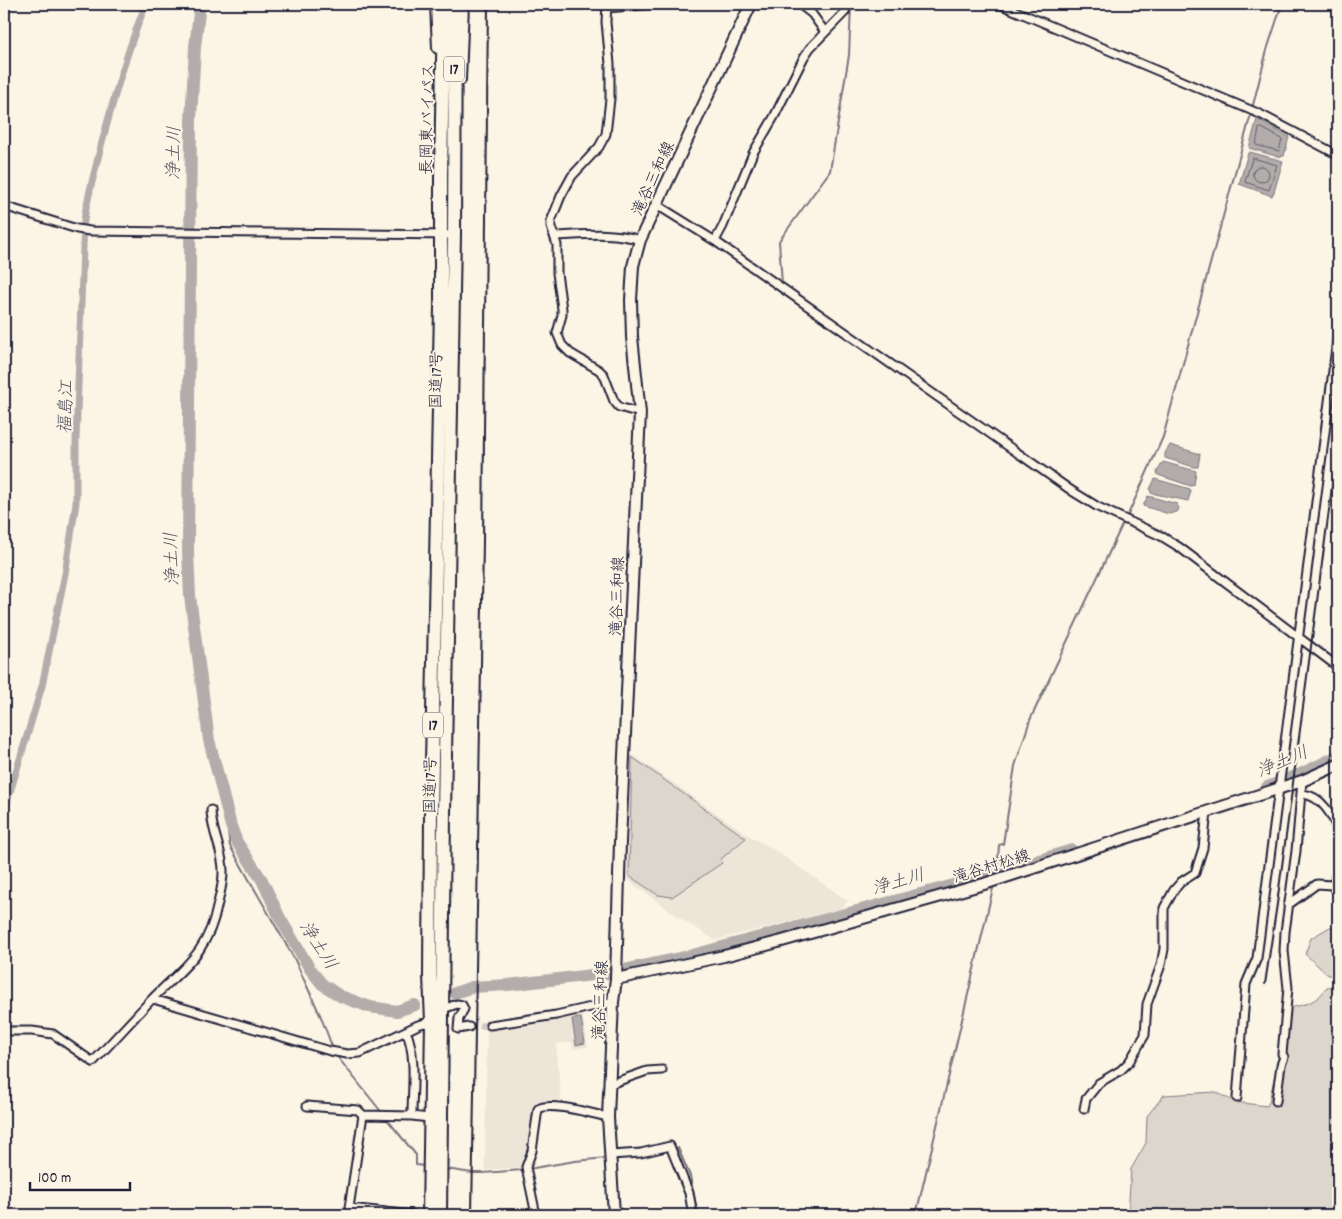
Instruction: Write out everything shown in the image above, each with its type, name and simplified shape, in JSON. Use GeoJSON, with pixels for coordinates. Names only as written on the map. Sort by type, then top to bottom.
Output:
{"type":"FeatureCollection","features":[{"type":"Feature","properties":{"kind":"highway","name":"長岡東バイパス"},"geometry":{"type":"LineString","coordinates":[[444,4],[442,119],[447,235]]}},
{"type":"Feature","properties":{"kind":"highway","name":"長岡東バイパス"},"geometry":{"type":"LineString","coordinates":[[447,235],[454,134],[455,4]]}},
{"type":"Feature","properties":{"kind":"highway","name":"国道17号"},"geometry":{"type":"LineString","coordinates":[[440,1215],[443,1009],[447,235]]}},
{"type":"Feature","properties":{"kind":"highway","name":"国道17号"},"geometry":{"type":"LineString","coordinates":[[429,1215],[432,1021],[430,976],[431,814],[440,346],[447,235]]}},
{"type":"Feature","properties":{"kind":"main road"},"geometry":{"type":"LineString","coordinates":[[436,4],[442,119]]}},
{"type":"Feature","properties":{"kind":"main road"},"geometry":{"type":"LineString","coordinates":[[454,134],[460,86],[464,4]]}},
{"type":"Feature","properties":{"kind":"main road","name":"滝谷三和線"},"geometry":{"type":"LineString","coordinates":[[614,1215],[608,1117],[613,1002],[617,960],[620,842],[640,414],[632,337],[631,300],[633,266],[640,240],[751,4]]}},
{"type":"Feature","properties":{"kind":"main road","name":"滝谷村松線"},"geometry":{"type":"LineString","coordinates":[[616,979],[772,944],[1002,878],[1279,789],[1338,765]]}},
{"type":"Feature","properties":{"kind":"street"},"geometry":{"type":"LineString","coordinates":[[640,414],[619,407],[614,401],[604,375],[570,353],[559,339],[558,333],[562,309],[557,273],[557,245],[551,221],[561,196],[575,171],[599,147],[606,134],[610,99],[610,64],[606,22],[607,6],[655,4]]}},
{"type":"Feature","properties":{"kind":"street"},"geometry":{"type":"LineString","coordinates":[[799,4],[812,14],[825,32]]}},
{"type":"Feature","properties":{"kind":"street"},"geometry":{"type":"LineString","coordinates":[[715,241],[753,153],[804,56],[845,12],[846,4]]}},
{"type":"Feature","properties":{"kind":"street"},"geometry":{"type":"LineString","coordinates":[[999,4],[1260,114],[1338,156]]}},
{"type":"Feature","properties":{"kind":"street"},"geometry":{"type":"LineString","coordinates":[[657,205],[715,241],[1098,508],[1160,536],[1186,552],[1338,666]]}},
{"type":"Feature","properties":{"kind":"street"},"geometry":{"type":"LineString","coordinates":[[4,206],[79,230],[90,231],[447,235]]}},
{"type":"Feature","properties":{"kind":"street"},"geometry":{"type":"LineString","coordinates":[[555,236],[610,234],[640,240]]}},
{"type":"Feature","properties":{"kind":"street"},"geometry":{"type":"LineString","coordinates":[[1237,1098],[1246,984],[1257,958],[1338,332]]}},
{"type":"Feature","properties":{"kind":"street"},"geometry":{"type":"LineString","coordinates":[[1276,1101],[1281,1065],[1284,1057],[1282,1054],[1288,988],[1284,950],[1303,794],[1302,781]]}},
{"type":"Feature","properties":{"kind":"street"},"geometry":{"type":"LineString","coordinates":[[1303,794],[1313,797],[1326,808],[1338,832]]}},
{"type":"Feature","properties":{"kind":"street"},"geometry":{"type":"LineString","coordinates":[[4,1031],[32,1031],[53,1034],[93,1062],[200,951],[212,926],[223,873],[212,826],[211,810]]}},
{"type":"Feature","properties":{"kind":"street"},"geometry":{"type":"LineString","coordinates":[[1084,1109],[1086,1099],[1099,1083],[1121,1070],[1129,1062],[1145,1035],[1147,1004],[1161,965],[1164,949],[1164,908],[1181,882],[1192,877],[1195,873],[1203,848],[1207,812]]}},
{"type":"Feature","properties":{"kind":"street"},"geometry":{"type":"LineString","coordinates":[[1332,885],[1335,881],[1338,867]]}},
{"type":"Feature","properties":{"kind":"street"},"geometry":{"type":"LineString","coordinates":[[1288,905],[1317,884],[1332,885],[1338,892]]}},
{"type":"Feature","properties":{"kind":"street"},"geometry":{"type":"LineString","coordinates":[[153,999],[339,1053],[353,1054],[366,1051],[406,1031],[432,1021]]}},
{"type":"Feature","properties":{"kind":"street"},"geometry":{"type":"LineString","coordinates":[[490,1025],[556,1015],[613,1002]]}},
{"type":"Feature","properties":{"kind":"street"},"geometry":{"type":"LineString","coordinates":[[443,1009],[457,1004],[462,1005],[464,1009],[459,1018],[458,1029],[469,1027]]}},
{"type":"Feature","properties":{"kind":"street"},"geometry":{"type":"LineString","coordinates":[[406,1031],[413,1064],[412,1116]]}},
{"type":"Feature","properties":{"kind":"street"},"geometry":{"type":"LineString","coordinates":[[610,1084],[647,1071],[662,1070]]}},
{"type":"Feature","properties":{"kind":"street"},"geometry":{"type":"LineString","coordinates":[[307,1106],[358,1110],[363,1115],[429,1118]]}},
{"type":"Feature","properties":{"kind":"street"},"geometry":{"type":"LineString","coordinates":[[536,1215],[526,1167],[532,1151],[538,1109],[544,1106],[555,1107],[608,1117]]}},
{"type":"Feature","properties":{"kind":"street"},"geometry":{"type":"LineString","coordinates":[[363,1115],[349,1208],[414,1215]]}},
{"type":"Feature","properties":{"kind":"street"},"geometry":{"type":"LineString","coordinates":[[610,1155],[641,1153],[670,1146],[689,1193],[693,1215]]}},
{"type":"Feature","properties":{"kind":"shaded area"},"geometry":{"type":"Polygon","coordinates":[[[630,753],[748,835],[773,849],[848,901],[841,909],[715,940],[683,920],[625,878],[630,753]]]}},
{"type":"Feature","properties":{"kind":"shaded area"},"geometry":{"type":"Polygon","coordinates":[[[632,757],[746,838],[721,859],[722,863],[672,897],[658,895],[629,876],[632,757]]]}},
{"type":"Feature","properties":{"kind":"shaded area"},"geometry":{"type":"Polygon","coordinates":[[[1330,927],[1338,928],[1338,980],[1327,974],[1305,954],[1311,938],[1330,927]]]}},
{"type":"Feature","properties":{"kind":"shaded area"},"geometry":{"type":"Polygon","coordinates":[[[1333,985],[1338,987],[1338,1215],[1128,1215],[1131,1169],[1146,1143],[1147,1116],[1164,1095],[1216,1092],[1235,1102],[1267,1106],[1289,1008],[1315,1000],[1326,988],[1333,985]]]}},
{"type":"Feature","properties":{"kind":"shaded area"},"geometry":{"type":"Polygon","coordinates":[[[582,1012],[588,1047],[573,1049],[572,1042],[556,1044],[561,1100],[536,1102],[529,1153],[524,1167],[485,1170],[487,1029],[582,1012]]]}},
{"type":"Feature","properties":{"kind":"water"},"geometry":{"type":"Polygon","coordinates":[[[1257,119],[1289,137],[1284,156],[1279,157],[1249,148],[1257,119]]]}},
{"type":"Feature","properties":{"kind":"water"},"geometry":{"type":"Polygon","coordinates":[[[1248,153],[1283,161],[1272,196],[1239,184],[1248,153]]]}},
{"type":"Feature","properties":{"kind":"water"},"geometry":{"type":"Polygon","coordinates":[[[1170,445],[1200,454],[1198,467],[1165,458],[1165,453],[1170,445]]]}},
{"type":"Feature","properties":{"kind":"water"},"geometry":{"type":"Polygon","coordinates":[[[1163,462],[1196,471],[1194,485],[1191,486],[1158,475],[1157,472],[1163,462]]]}},
{"type":"Feature","properties":{"kind":"water"},"geometry":{"type":"Polygon","coordinates":[[[1155,479],[1190,489],[1188,501],[1151,493],[1150,489],[1155,479]]]}},
{"type":"Feature","properties":{"kind":"water"},"geometry":{"type":"Polygon","coordinates":[[[1148,496],[1177,504],[1179,509],[1177,512],[1169,514],[1143,506],[1148,496]]]}},
{"type":"Feature","properties":{"kind":"water"},"geometry":{"type":"Polygon","coordinates":[[[581,1018],[585,1043],[576,1045],[572,1019],[581,1018]]]}},
{"type":"Feature","properties":{"kind":"waterway","name":"福島江"},"geometry":{"type":"LineString","coordinates":[[4,812],[42,686],[65,574],[76,503],[76,441],[84,220],[116,92],[146,4]]}},
{"type":"Feature","properties":{"kind":"waterway","name":"浄土川"},"geometry":{"type":"LineString","coordinates":[[200,4],[195,47],[191,120],[188,551],[190,596],[209,740],[231,826],[237,842],[262,880],[280,918],[310,969],[322,984],[340,996],[370,1007],[397,1011],[415,1005]]}},
{"type":"Feature","properties":{"kind":"waterway"},"geometry":{"type":"LineString","coordinates":[[782,284],[779,241],[830,171],[849,55],[851,4]]}},
{"type":"Feature","properties":{"kind":"waterway"},"geometry":{"type":"LineString","coordinates":[[1252,109],[1267,50],[1282,4]]}},
{"type":"Feature","properties":{"kind":"waterway"},"geometry":{"type":"LineString","coordinates":[[1127,517],[1163,437],[1251,114]]}},
{"type":"Feature","properties":{"kind":"waterway"},"geometry":{"type":"LineString","coordinates":[[997,875],[999,845],[1003,844],[1015,766],[1030,720],[1124,521]]}},
{"type":"Feature","properties":{"kind":"waterway","name":"浄土川"},"geometry":{"type":"LineString","coordinates":[[1267,787],[1338,756]]}},
{"type":"Feature","properties":{"kind":"waterway"},"geometry":{"type":"LineString","coordinates":[[231,826],[228,832],[230,846],[295,960],[321,1017],[333,1049]]}},
{"type":"Feature","properties":{"kind":"waterway","name":"浄土川"},"geometry":{"type":"LineString","coordinates":[[455,993],[472,987],[508,985],[609,973],[689,956],[980,878],[1072,850]]}},
{"type":"Feature","properties":{"kind":"waterway"},"geometry":{"type":"LineString","coordinates":[[916,1215],[994,884]]}},
{"type":"Feature","properties":{"kind":"waterway"},"geometry":{"type":"LineString","coordinates":[[336,1055],[383,1114]]}},
{"type":"Feature","properties":{"kind":"waterway"},"geometry":{"type":"LineString","coordinates":[[386,1118],[416,1155],[416,1165],[424,1166]]}},
{"type":"Feature","properties":{"kind":"waterway"},"geometry":{"type":"LineString","coordinates":[[674,1149],[678,1148],[690,1176],[698,1215]]}},
{"type":"Feature","properties":{"kind":"waterway"},"geometry":{"type":"LineString","coordinates":[[528,1169],[607,1158]]}},
{"type":"Feature","properties":{"kind":"waterway"},"geometry":{"type":"LineString","coordinates":[[446,1169],[472,1173],[523,1170]]}},
{"type":"Feature","properties":{"kind":"tunnel"},"geometry":{"type":"LineString","coordinates":[[469,1027],[490,1025]]}},
{"type":"Feature","properties":{"kind":"railway"},"geometry":{"type":"LineString","coordinates":[[472,1215],[483,542],[488,4]]}},
{"type":"Feature","properties":{"kind":"railway"},"geometry":{"type":"LineString","coordinates":[[1265,984],[1338,442]]}}]}
